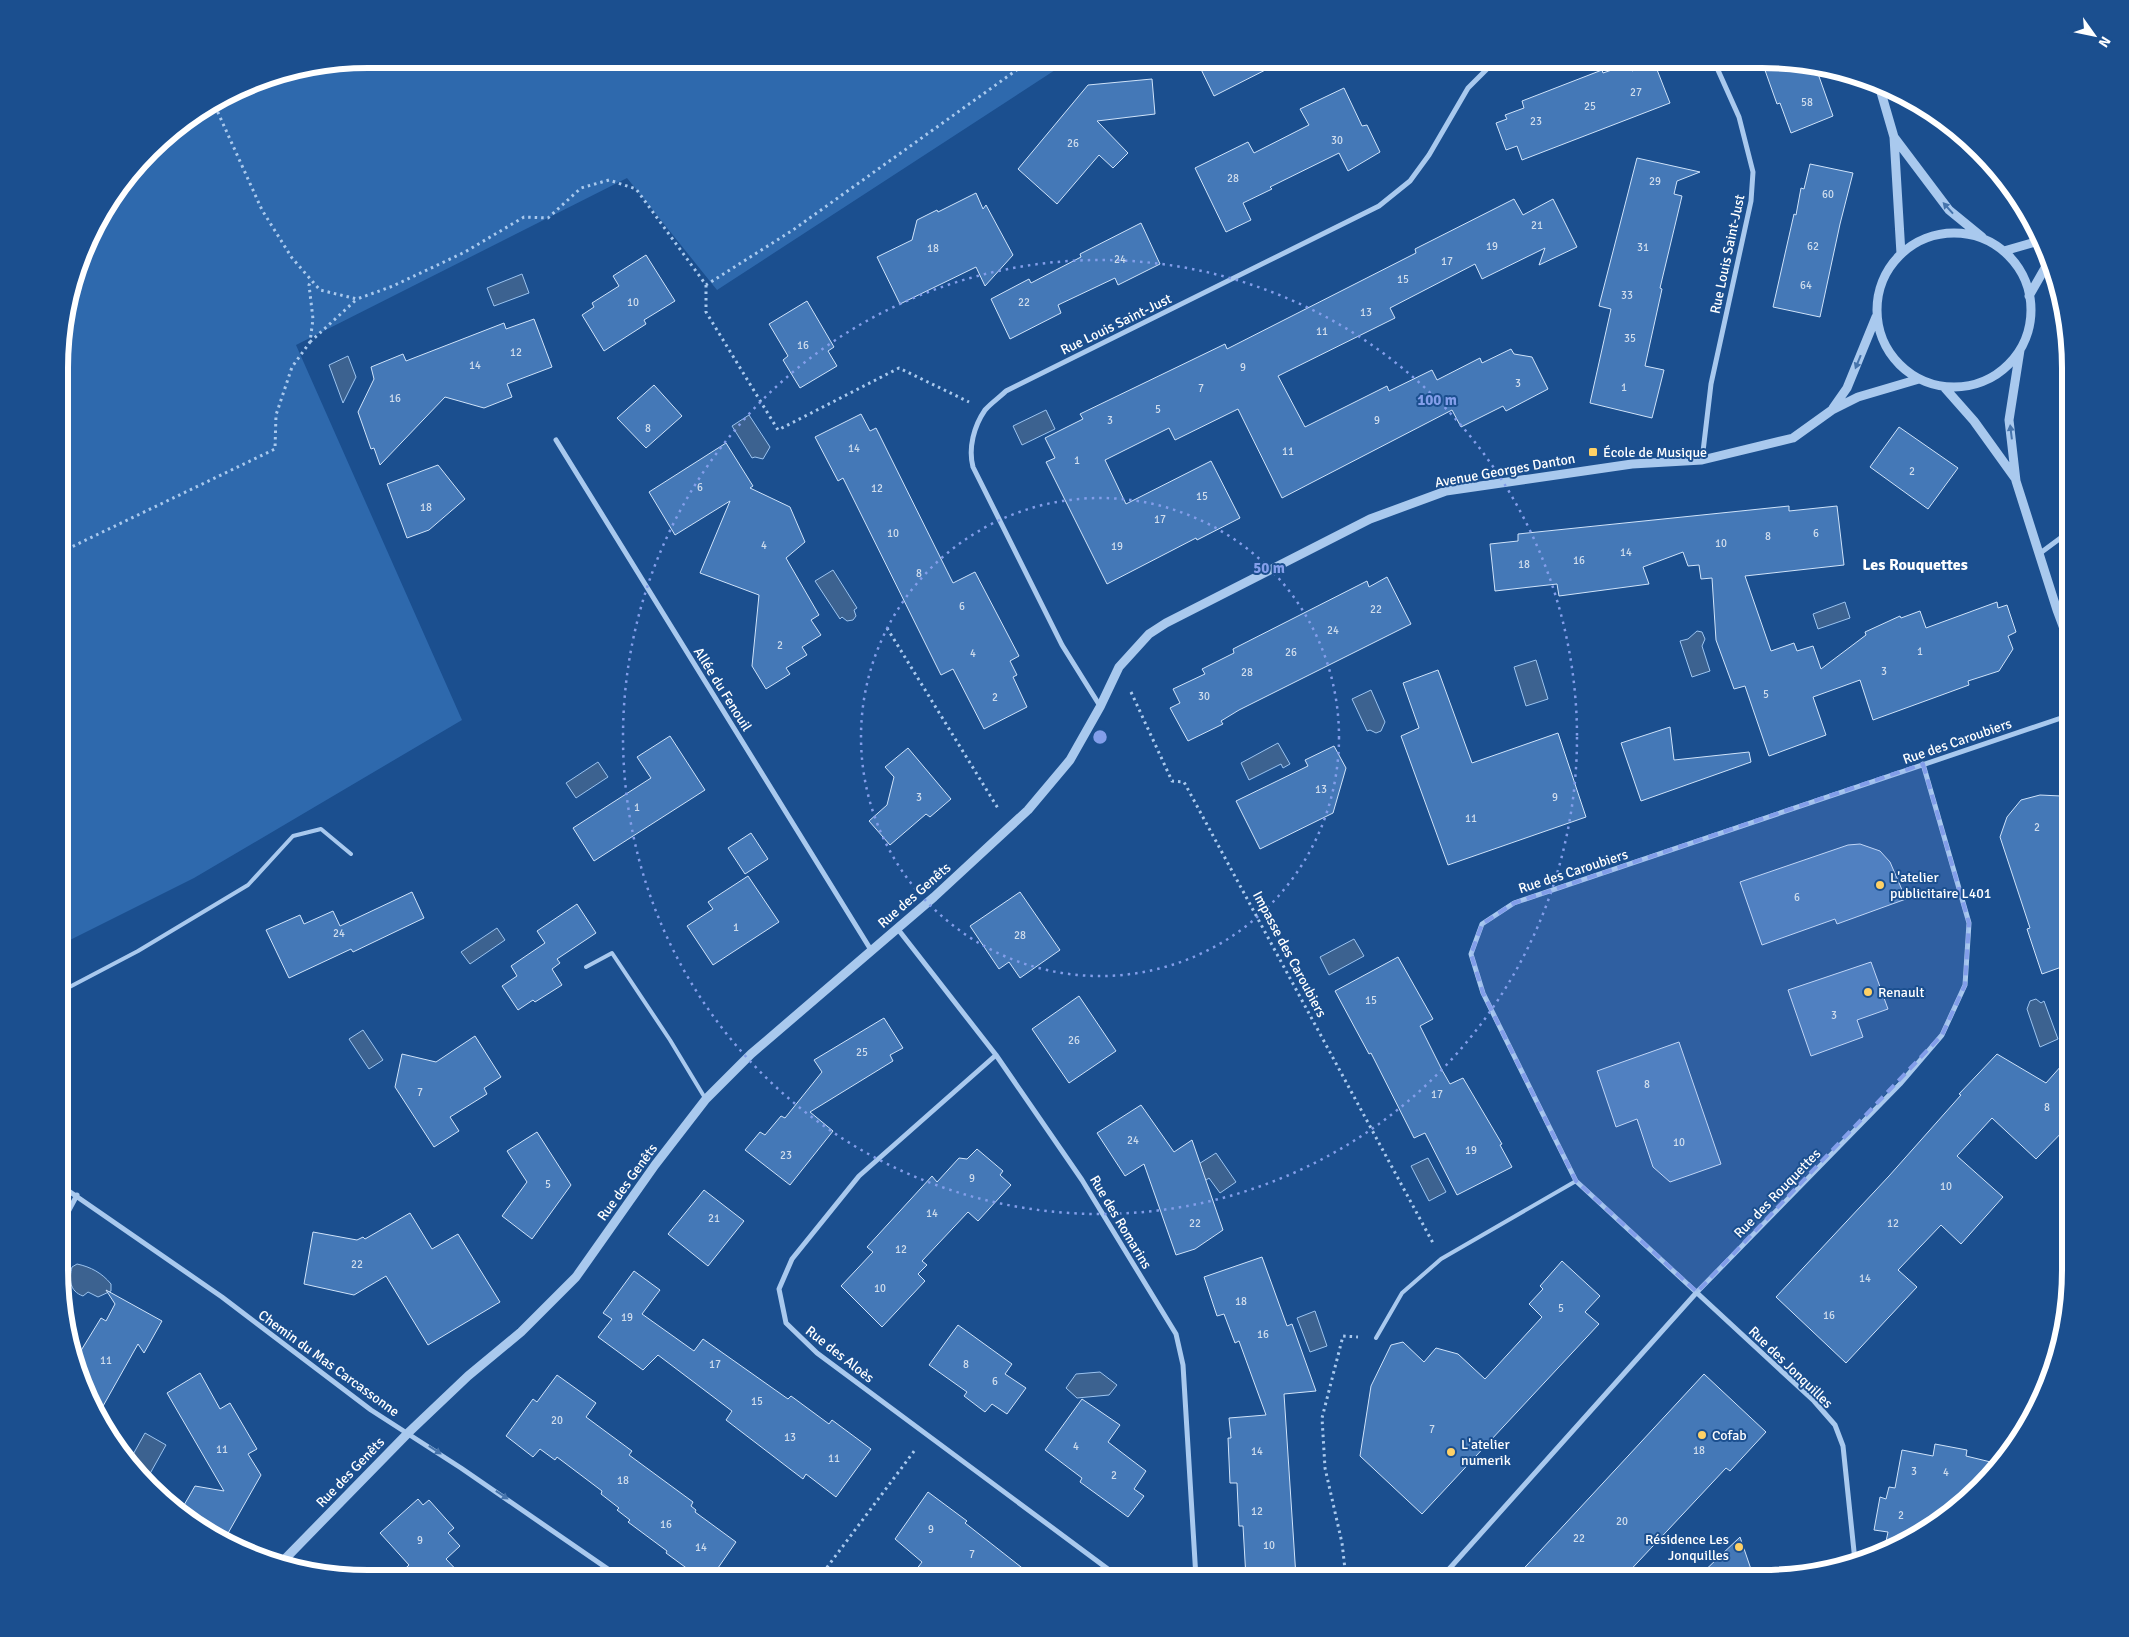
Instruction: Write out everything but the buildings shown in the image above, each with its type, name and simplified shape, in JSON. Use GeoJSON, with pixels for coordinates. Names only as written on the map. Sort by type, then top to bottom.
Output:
{"type":"FeatureCollection","features":[{"type":"Feature","properties":{"kind":"street","name":"Rue Louis Saint-Just"},"geometry":{"type":"LineString","coordinates":[[1100,707],[1062,645],[973,467],[970,455],[974,434],[986,410],[1006,391],[1379,206],[1410,181],[1429,154],[1468,88],[1488,68]]}},
{"type":"Feature","properties":{"kind":"street","name":"Rue Louis Saint-Just"},"geometry":{"type":"LineString","coordinates":[[1702,460],[1711,384],[1751,201],[1753,172],[1739,117],[1717,68]]}},
{"type":"Feature","properties":{"kind":"street"},"geometry":{"type":"LineString","coordinates":[[1881,92],[1894,136],[1901,254]]}},
{"type":"Feature","properties":{"kind":"street"},"geometry":{"type":"LineString","coordinates":[[1894,136],[1948,210],[1985,240],[2004,251],[2020,272],[2029,296],[2030,314],[2027,332],[2020,348],[2006,366],[1988,379],[1966,386],[1944,387],[1918,379],[1898,364],[1883,342],[1876,317],[1878,294],[1886,272],[1901,254],[1920,241],[1941,234],[1963,234],[1985,240]]}},
{"type":"Feature","properties":{"kind":"street"},"geometry":{"type":"LineString","coordinates":[[2004,251],[2034,242]]}},
{"type":"Feature","properties":{"kind":"street"},"geometry":{"type":"LineString","coordinates":[[2029,296],[2045,268]]}},
{"type":"Feature","properties":{"kind":"street","name":"Avenue Georges Danton"},"geometry":{"type":"LineString","coordinates":[[1832,410],[1847,388],[1876,317]]}},
{"type":"Feature","properties":{"kind":"street"},"geometry":{"type":"LineString","coordinates":[[2020,348],[2009,420],[2016,481],[2062,623]]}},
{"type":"Feature","properties":{"kind":"street","name":"Avenue Georges Danton"},"geometry":{"type":"LineString","coordinates":[[1008,829],[1028,810],[1070,760],[1100,707],[1119,667],[1149,634],[1166,623],[1370,519],[1446,491],[1632,464],[1702,460],[1793,438],[1832,410],[1858,397],[1918,379]]}},
{"type":"Feature","properties":{"kind":"street"},"geometry":{"type":"LineString","coordinates":[[1944,387],[1974,421],[2016,481]]}},
{"type":"Feature","properties":{"kind":"street","name":"Allée du Fenouil"},"geometry":{"type":"LineString","coordinates":[[556,440],[871,950]]}},
{"type":"Feature","properties":{"kind":"street"},"geometry":{"type":"LineString","coordinates":[[2039,554],[2062,537]]}},
{"type":"Feature","properties":{"kind":"street"},"geometry":{"type":"LineString","coordinates":[[2057,610],[2062,606]]}},
{"type":"Feature","properties":{"kind":"street","name":"Rue des Caroubiers"},"geometry":{"type":"LineString","coordinates":[[1696,1292],[1576,1180],[1483,993],[1471,954],[1482,924],[1514,903],[2062,718]]}},
{"type":"Feature","properties":{"kind":"street","name":"Rue des Rouquettes"},"geometry":{"type":"LineString","coordinates":[[1449,1570],[1696,1292],[1900,1084],[1942,1035],[1965,985],[1969,923],[1923,764]]}},
{"type":"Feature","properties":{"kind":"street","name":"Rue des Genêts"},"geometry":{"type":"LineString","coordinates":[[286,1558],[408,1433],[468,1376],[521,1332],[576,1277],[655,1165],[706,1100],[751,1054],[1008,829]]}},
{"type":"Feature","properties":{"kind":"street","name":"Rue des Romarins"},"geometry":{"type":"LineString","coordinates":[[897,928],[996,1055],[1082,1180],[1176,1334],[1183,1364],[1196,1570]]}},
{"type":"Feature","properties":{"kind":"street","name":"Rue des Aloès"},"geometry":{"type":"LineString","coordinates":[[996,1055],[859,1176],[792,1259],[779,1289],[786,1323],[817,1353],[1109,1570]]}},
{"type":"Feature","properties":{"kind":"street","name":"Chemin du Mas Carcassonne"},"geometry":{"type":"LineString","coordinates":[[68,1190],[222,1298],[371,1410],[408,1433],[609,1570]]}},
{"type":"Feature","properties":{"kind":"street"},"geometry":{"type":"LineString","coordinates":[[68,1212],[77,1196]]}},
{"type":"Feature","properties":{"kind":"street","name":"Rue des Jonquilles"},"geometry":{"type":"LineString","coordinates":[[1696,1292],[1814,1402],[1835,1425],[1843,1446],[1854,1555]]}},
{"type":"Feature","properties":{"kind":"lane"},"geometry":{"type":"LineString","coordinates":[[68,988],[138,951],[248,885],[293,836],[321,829],[351,854]]}},
{"type":"Feature","properties":{"kind":"lane"},"geometry":{"type":"LineString","coordinates":[[586,967],[612,953],[670,1040],[706,1100]]}},
{"type":"Feature","properties":{"kind":"lane"},"geometry":{"type":"LineString","coordinates":[[1376,1338],[1402,1293],[1441,1259],[1576,1180]]}},
{"type":"Feature","properties":{"kind":"path"},"geometry":{"type":"LineString","coordinates":[[706,286],[793,230],[1019,68]]}},
{"type":"Feature","properties":{"kind":"path"},"geometry":{"type":"LineString","coordinates":[[216,109],[262,210],[292,258],[320,290],[357,299]]}},
{"type":"Feature","properties":{"kind":"path"},"geometry":{"type":"LineString","coordinates":[[68,549],[275,449],[276,415],[292,367],[310,342],[357,299],[393,286],[465,252],[524,217],[548,218],[581,188],[609,180],[636,189],[706,286],[706,312],[778,430],[899,368],[986,410]]}},
{"type":"Feature","properties":{"kind":"path"},"geometry":{"type":"LineString","coordinates":[[310,342],[313,319],[309,285],[311,280]]}},
{"type":"Feature","properties":{"kind":"path"},"geometry":{"type":"LineString","coordinates":[[887,628],[1008,829]]}},
{"type":"Feature","properties":{"kind":"path","name":"Impasse des Caroubiers"},"geometry":{"type":"LineString","coordinates":[[1119,667],[1172,781],[1184,782],[1441,1259]]}},
{"type":"Feature","properties":{"kind":"path"},"geometry":{"type":"LineString","coordinates":[[1345,1570],[1342,1543],[1325,1468],[1322,1418],[1343,1336],[1376,1338]]}},
{"type":"Feature","properties":{"kind":"path"},"geometry":{"type":"LineString","coordinates":[[825,1570],[927,1433]]}},
{"type":"Feature","properties":{"kind":"highlighted area"},"geometry":{"type":"Polygon","coordinates":[[[1923,764],[1969,923],[1965,985],[1942,1035],[1697,1292],[1576,1181],[1483,993],[1471,954],[1482,924],[1514,903],[1923,764]]]}},
{"type":"Feature","properties":{"kind":"shaded area"},"geometry":{"type":"Polygon","coordinates":[[[348,68],[1058,68],[717,290],[627,178],[296,345],[462,720],[194,878],[68,941],[68,348],[70,329],[83,271],[98,235],[118,201],[155,155],[201,118],[235,98],[271,83],[309,73],[348,68]]]}},
{"type":"Feature","properties":{"kind":"shaded area"},"geometry":{"type":"Polygon","coordinates":[[[522,274],[529,293],[494,306],[487,288],[522,274]]]}},
{"type":"Feature","properties":{"kind":"shaded area"},"geometry":{"type":"Polygon","coordinates":[[[348,356],[356,377],[343,403],[329,365],[348,356]]]}},
{"type":"Feature","properties":{"kind":"shaded area"},"geometry":{"type":"Polygon","coordinates":[[[1046,410],[1055,429],[1022,445],[1013,426],[1046,410]]]}},
{"type":"Feature","properties":{"kind":"shaded area"},"geometry":{"type":"Polygon","coordinates":[[[749,415],[770,447],[763,459],[752,458],[732,426],[749,415]]]}},
{"type":"Feature","properties":{"kind":"shaded area"},"geometry":{"type":"Polygon","coordinates":[[[833,570],[857,608],[854,610],[856,616],[853,620],[847,621],[842,617],[840,619],[815,581],[833,570]]]}},
{"type":"Feature","properties":{"kind":"shaded area"},"geometry":{"type":"Polygon","coordinates":[[[1845,602],[1850,618],[1818,629],[1813,614],[1845,602]]]}},
{"type":"Feature","properties":{"kind":"shaded area"},"geometry":{"type":"Polygon","coordinates":[[[1697,631],[1702,632],[1705,639],[1702,646],[1710,671],[1692,677],[1680,641],[1688,639],[1697,631]]]}},
{"type":"Feature","properties":{"kind":"shaded area"},"geometry":{"type":"Polygon","coordinates":[[[1536,660],[1548,699],[1526,706],[1514,667],[1536,660]]]}},
{"type":"Feature","properties":{"kind":"shaded area"},"geometry":{"type":"Polygon","coordinates":[[[1371,690],[1385,722],[1381,731],[1376,733],[1370,730],[1367,731],[1352,699],[1371,690]]]}},
{"type":"Feature","properties":{"kind":"shaded area"},"geometry":{"type":"Polygon","coordinates":[[[1278,743],[1290,764],[1283,768],[1281,764],[1249,780],[1241,763],[1278,743]]]}},
{"type":"Feature","properties":{"kind":"shaded area"},"geometry":{"type":"Polygon","coordinates":[[[598,762],[608,777],[576,798],[566,783],[598,762]]]}},
{"type":"Feature","properties":{"kind":"shaded area"},"geometry":{"type":"Polygon","coordinates":[[[497,928],[505,940],[470,964],[461,952],[497,928]]]}},
{"type":"Feature","properties":{"kind":"shaded area"},"geometry":{"type":"Polygon","coordinates":[[[1354,939],[1364,956],[1329,975],[1320,957],[1354,939]]]}},
{"type":"Feature","properties":{"kind":"shaded area"},"geometry":{"type":"Polygon","coordinates":[[[2036,999],[2041,1003],[2044,1001],[2058,1039],[2040,1047],[2027,1009],[2030,1001],[2036,999]]]}},
{"type":"Feature","properties":{"kind":"shaded area"},"geometry":{"type":"Polygon","coordinates":[[[363,1030],[383,1060],[369,1069],[349,1039],[363,1030]]]}},
{"type":"Feature","properties":{"kind":"shaded area"},"geometry":{"type":"Polygon","coordinates":[[[1216,1153],[1236,1182],[1220,1193],[1209,1178],[1193,1189],[1183,1174],[1216,1153]]]}},
{"type":"Feature","properties":{"kind":"shaded area"},"geometry":{"type":"Polygon","coordinates":[[[1428,1158],[1446,1192],[1429,1201],[1411,1166],[1428,1158]]]}},
{"type":"Feature","properties":{"kind":"shaded area"},"geometry":{"type":"Polygon","coordinates":[[[77,1264],[92,1269],[104,1277],[111,1284],[111,1291],[98,1297],[88,1292],[83,1296],[78,1294],[70,1280],[72,1267],[77,1264]]]}},
{"type":"Feature","properties":{"kind":"shaded area"},"geometry":{"type":"Polygon","coordinates":[[[1315,1311],[1327,1346],[1310,1352],[1297,1318],[1315,1311]]]}},
{"type":"Feature","properties":{"kind":"shaded area"},"geometry":{"type":"Polygon","coordinates":[[[1100,1372],[1117,1385],[1109,1395],[1077,1398],[1066,1388],[1076,1374],[1100,1372]]]}},
{"type":"Feature","properties":{"kind":"shaded area"},"geometry":{"type":"Polygon","coordinates":[[[145,1433],[166,1445],[149,1475],[133,1455],[145,1433]]]}},
{"type":"Feature","properties":{"kind":"place","name":"École de Musique"},"geometry":{"type":"Point","coordinates":[1593,452]}},
{"type":"Feature","properties":{"kind":"place","name":"L'atelier publicitaire L401"},"geometry":{"type":"Point","coordinates":[1880,885]}},
{"type":"Feature","properties":{"kind":"place","name":"Renault"},"geometry":{"type":"Point","coordinates":[1868,992]}},
{"type":"Feature","properties":{"kind":"place","name":"Cofab"},"geometry":{"type":"Point","coordinates":[1702,1435]}},
{"type":"Feature","properties":{"kind":"place","name":"L'atelier numerik"},"geometry":{"type":"Point","coordinates":[1451,1452]}},
{"type":"Feature","properties":{"kind":"place","name":"Résidence Les Jonquilles"},"geometry":{"type":"Point","coordinates":[1739,1547]}},
{"type":"Feature","properties":{"kind":"district","name":"Les Rouquettes"},"geometry":{"type":"Point","coordinates":[1915,564]}}]}
